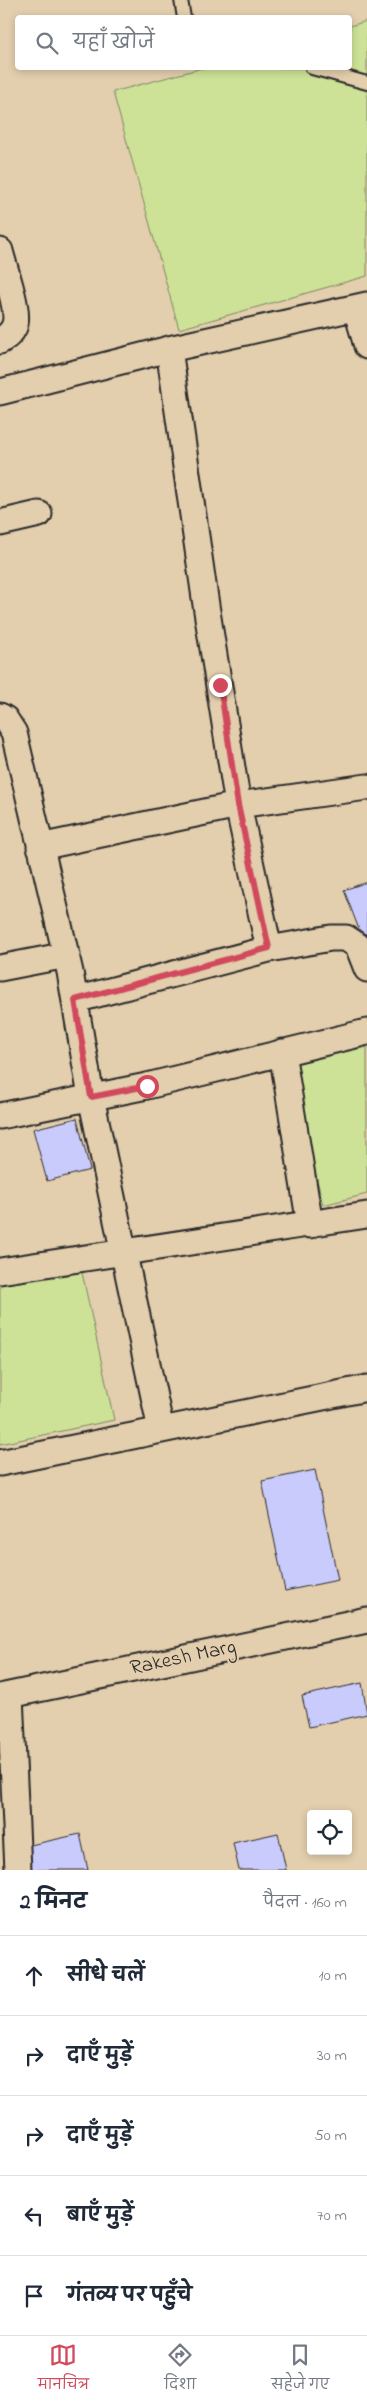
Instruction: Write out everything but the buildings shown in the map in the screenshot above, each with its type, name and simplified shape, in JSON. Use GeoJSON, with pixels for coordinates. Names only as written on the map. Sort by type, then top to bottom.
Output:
{"type":"FeatureCollection","features":[{"type":"Feature","properties":{"kind":"street"},"geometry":{"type":"LineString","coordinates":[[0,251],[15,313],[15,326],[8,336],[0,341]]}},
{"type":"Feature","properties":{"kind":"street"},"geometry":{"type":"LineString","coordinates":[[0,392],[169,349],[361,307],[367,346]]}},
{"type":"Feature","properties":{"kind":"street"},"geometry":{"type":"LineString","coordinates":[[169,349],[206,605],[238,805],[269,948]]}},
{"type":"Feature","properties":{"kind":"street"},"geometry":{"type":"LineString","coordinates":[[0,523],[39,514]]}},
{"type":"Feature","properties":{"kind":"street"},"geometry":{"type":"LineString","coordinates":[[0,716],[14,733],[66,955],[91,1097],[161,1430]]}},
{"type":"Feature","properties":{"kind":"street"},"geometry":{"type":"LineString","coordinates":[[40,847],[238,805],[367,788]]}},
{"type":"Feature","properties":{"kind":"street"},"geometry":{"type":"LineString","coordinates":[[75,1000],[269,948],[331,938],[346,938],[358,946],[367,969]]}},
{"type":"Feature","properties":{"kind":"street"},"geometry":{"type":"LineString","coordinates":[[0,968],[66,955]]}},
{"type":"Feature","properties":{"kind":"street"},"geometry":{"type":"LineString","coordinates":[[0,1116],[91,1097],[367,1032]]}},
{"type":"Feature","properties":{"kind":"street"},"geometry":{"type":"LineString","coordinates":[[282,1052],[310,1225]]}},
{"type":"Feature","properties":{"kind":"street"},"geometry":{"type":"LineString","coordinates":[[0,1271],[367,1215]]}},
{"type":"Feature","properties":{"kind":"street"},"geometry":{"type":"LineString","coordinates":[[0,1463],[367,1388]]}},
{"type":"Feature","properties":{"kind":"street","name":"Rakesh Marg"},"geometry":{"type":"LineString","coordinates":[[5,1696],[367,1620]]}},
{"type":"Feature","properties":{"kind":"street"},"geometry":{"type":"LineString","coordinates":[[5,1696],[18,1870]]}},
{"type":"Feature","properties":{"kind":"lane"},"geometry":{"type":"LineString","coordinates":[[181,0],[184,15]]}},
{"type":"Feature","properties":{"kind":"lane"},"geometry":{"type":"LineString","coordinates":[[319,70],[367,83]]}},
{"type":"Feature","properties":{"kind":"green space"},"geometry":{"type":"Polygon","coordinates":[[[367,21],[367,276],[179,329],[113,92],[195,70],[352,70],[352,25],[367,21]]]}},
{"type":"Feature","properties":{"kind":"green space"},"geometry":{"type":"Polygon","coordinates":[[[367,1047],[367,1194],[323,1205],[290,1065],[367,1047]]]}},
{"type":"Feature","properties":{"kind":"green space"},"geometry":{"type":"Polygon","coordinates":[[[81,1268],[114,1420],[0,1444],[0,1285],[81,1268]]]}},
{"type":"Feature","properties":{"kind":"route"},"geometry":{"type":"LineString","coordinates":[[147,1086],[91,1097],[75,1000],[269,948],[238,805],[220,685]]}}]}
